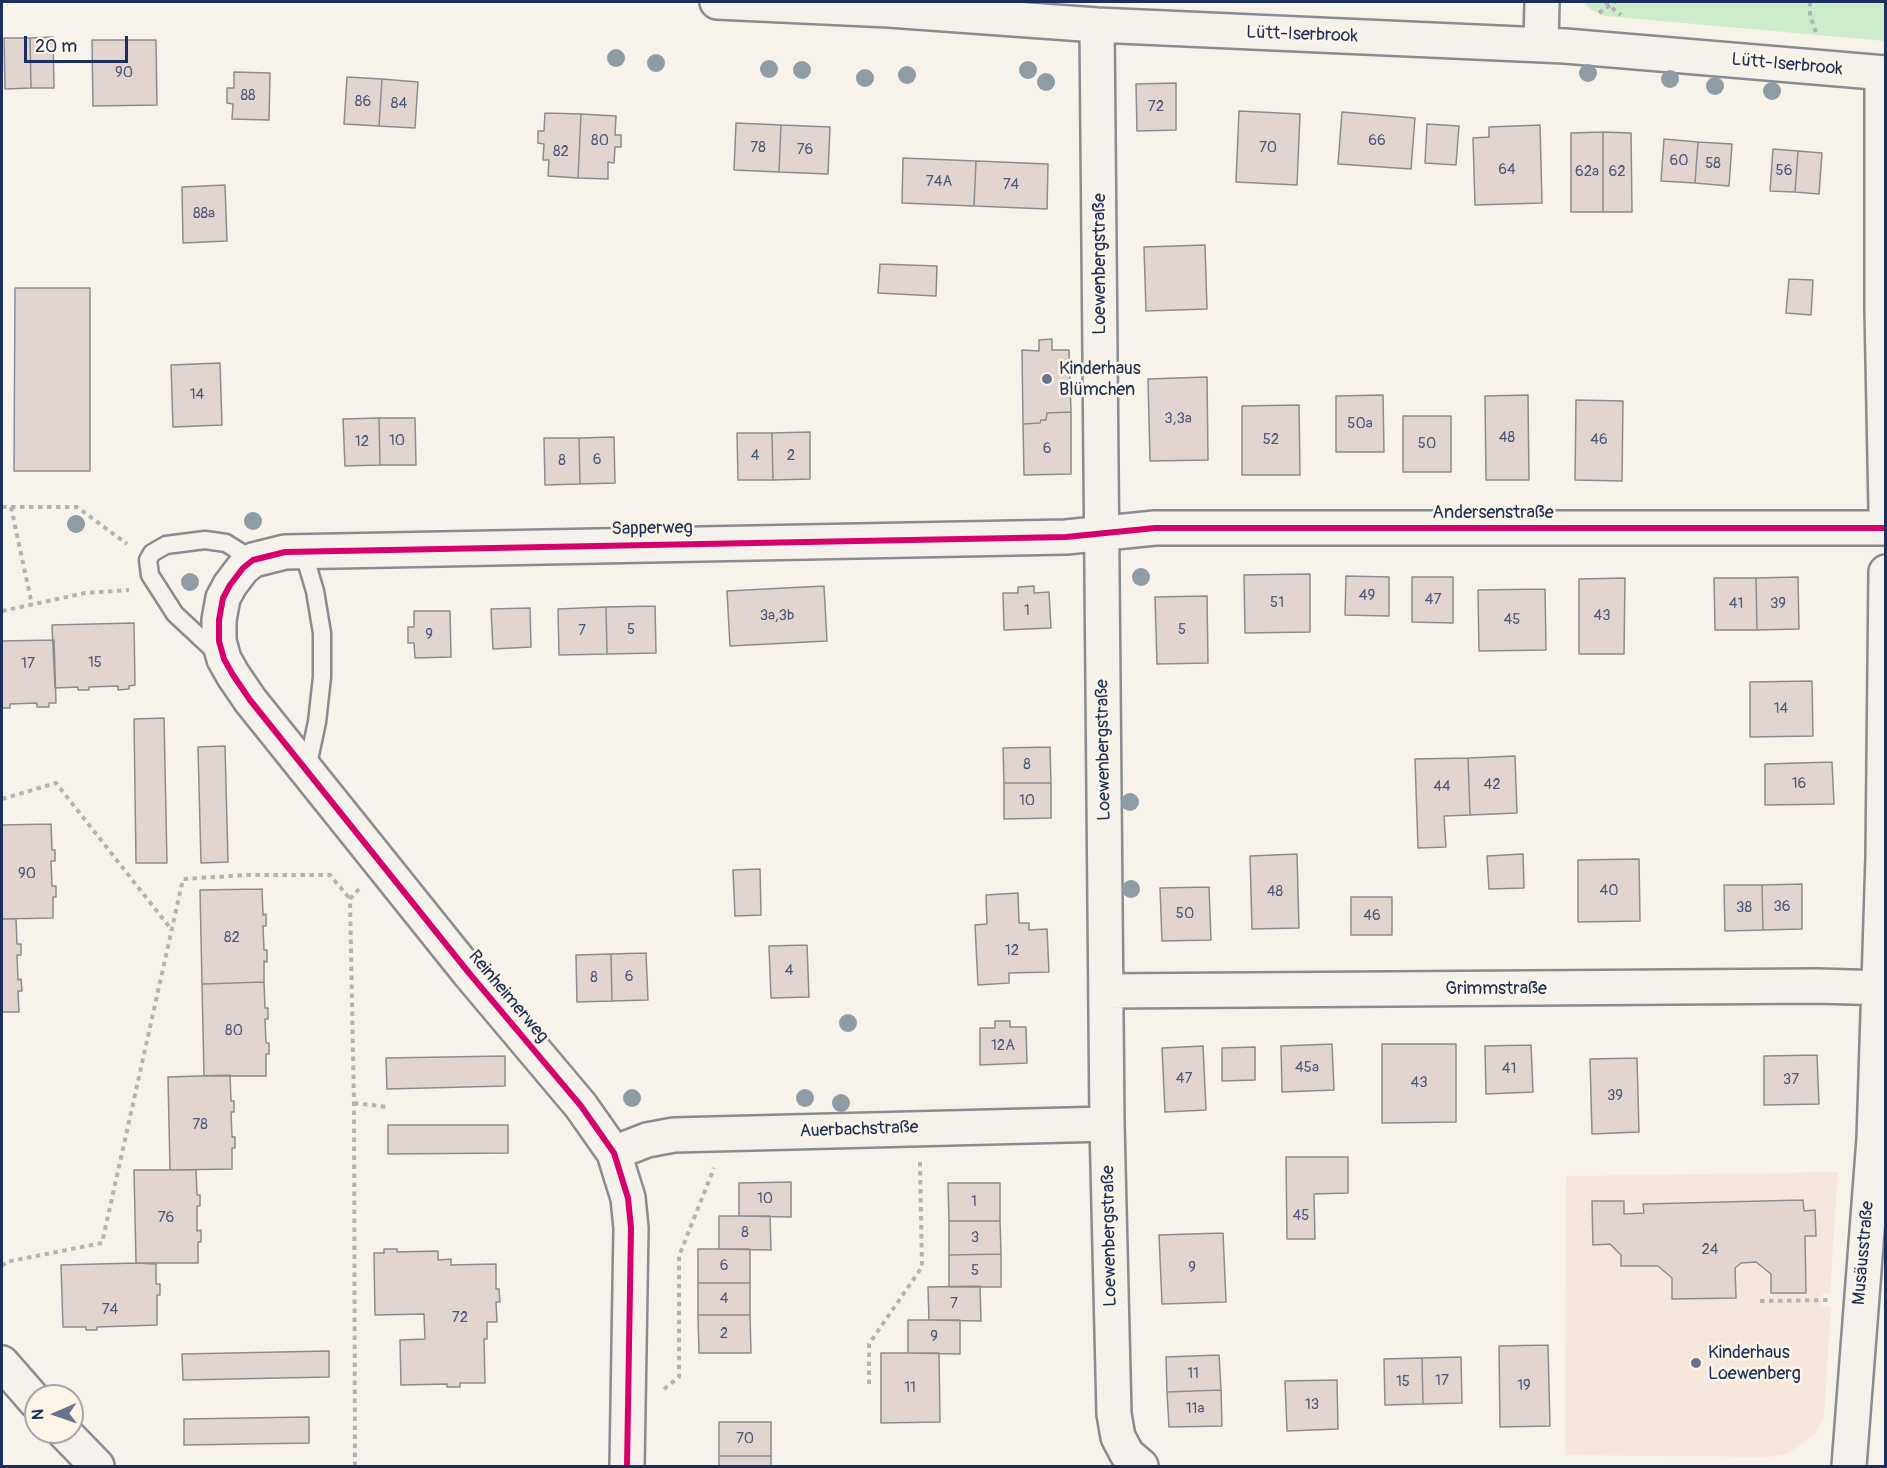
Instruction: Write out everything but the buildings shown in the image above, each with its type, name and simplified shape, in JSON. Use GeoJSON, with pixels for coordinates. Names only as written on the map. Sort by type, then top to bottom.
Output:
{"type":"FeatureCollection","features":[{"type":"Feature","properties":{"kind":"street","name":"Lütt-Iserbrook"},"geometry":{"type":"LineString","coordinates":[[717,2],[889,6],[1097,25],[1541,45],[1884,73]]}},
{"type":"Feature","properties":{"kind":"street"},"geometry":{"type":"LineString","coordinates":[[1541,45],[1542,2]]}},
{"type":"Feature","properties":{"kind":"street","name":"Loewenbergstraße"},"geometry":{"type":"LineString","coordinates":[[1097,25],[1107,1124],[1114,1414],[1118,1437],[1127,1454],[1141,1467]]}},
{"type":"Feature","properties":{"kind":"street"},"geometry":{"type":"LineString","coordinates":[[1884,73],[1886,510]]}},
{"type":"Feature","properties":{"kind":"street","name":"Andersenstraße"},"geometry":{"type":"LineString","coordinates":[[1101,533],[1155,528],[1886,528]]}},
{"type":"Feature","properties":{"kind":"street","name":"Sapperweg"},"geometry":{"type":"LineString","coordinates":[[253,560],[269,555],[303,551],[1066,537],[1101,533]]}},
{"type":"Feature","properties":{"kind":"street","name":"Reinheimerweg"},"geometry":{"type":"LineString","coordinates":[[253,560],[243,568],[223,598],[219,620],[219,641],[224,659],[250,700],[469,973],[581,1106],[614,1153],[628,1198],[631,1228],[627,1467]]}},
{"type":"Feature","properties":{"kind":"street","name":"Musäusstraße"},"geometry":{"type":"LineString","coordinates":[[1848,1467],[1872,1172],[1882,988],[1886,572]]}},
{"type":"Feature","properties":{"kind":"street","name":"Grimmstraße"},"geometry":{"type":"LineString","coordinates":[[1107,991],[1817,986],[1882,988]]}},
{"type":"Feature","properties":{"kind":"street","name":"Auerbachstraße"},"geometry":{"type":"LineString","coordinates":[[614,1153],[647,1140],[674,1135],[1107,1124]]}},
{"type":"Feature","properties":{"kind":"street"},"geometry":{"type":"LineString","coordinates":[[2,1363],[24,1388]]}},
{"type":"Feature","properties":{"kind":"street"},"geometry":{"type":"LineString","coordinates":[[75,1444],[97,1467]]}},
{"type":"Feature","properties":{"kind":"lane"},"geometry":{"type":"LineString","coordinates":[[224,659],[175,614],[150,575],[148,560],[152,553],[166,546],[205,540],[226,543],[253,560]]}},
{"type":"Feature","properties":{"kind":"lane"},"geometry":{"type":"LineString","coordinates":[[303,551],[315,591],[322,633],[322,677],[317,723],[307,769]]}},
{"type":"Feature","properties":{"kind":"path"},"geometry":{"type":"LineString","coordinates":[[1810,2],[1810,16],[1818,36]]}},
{"type":"Feature","properties":{"kind":"path"},"geometry":{"type":"LineString","coordinates":[[2,507],[77,507],[148,560]]}},
{"type":"Feature","properties":{"kind":"path"},"geometry":{"type":"LineString","coordinates":[[11,507],[32,605]]}},
{"type":"Feature","properties":{"kind":"path"},"geometry":{"type":"LineString","coordinates":[[2,611],[85,593],[156,587]]}},
{"type":"Feature","properties":{"kind":"path"},"geometry":{"type":"LineString","coordinates":[[2,799],[56,783],[171,929]]}},
{"type":"Feature","properties":{"kind":"path"},"geometry":{"type":"LineString","coordinates":[[350,899],[382,864]]}},
{"type":"Feature","properties":{"kind":"path"},"geometry":{"type":"LineString","coordinates":[[2,1266],[6,1262],[102,1243],[183,879],[247,875],[330,875],[350,899],[354,1103],[355,1467]]}},
{"type":"Feature","properties":{"kind":"path"},"geometry":{"type":"LineString","coordinates":[[354,1103],[388,1107]]}},
{"type":"Feature","properties":{"kind":"path"},"geometry":{"type":"LineString","coordinates":[[869,1384],[869,1344],[922,1267],[920,1129]]}},
{"type":"Feature","properties":{"kind":"path"},"geometry":{"type":"LineString","coordinates":[[627,1417],[679,1377],[679,1256],[728,1134]]}},
{"type":"Feature","properties":{"kind":"path"},"geometry":{"type":"LineString","coordinates":[[1760,1301],[1839,1300]]}},
{"type":"Feature","properties":{"kind":"shaded area","name":"Kinderhaus Loewenberg"},"geometry":{"type":"Polygon","coordinates":[[[1838,1172],[1830,1294],[1822,1294],[1822,1306],[1831,1307],[1824,1418],[1815,1435],[1787,1454],[1770,1457],[1565,1455],[1566,1176],[1838,1172]]]}},
{"type":"Feature","properties":{"kind":"green space"},"geometry":{"type":"Polygon","coordinates":[[[1583,2],[1885,2],[1885,41],[1605,16],[1590,9],[1583,2]]]}},
{"type":"Feature","properties":{"kind":"cycle path"},"geometry":{"type":"LineString","coordinates":[[627,1466],[631,1228],[628,1198],[614,1153],[581,1106],[469,973],[250,700],[233,675],[224,659],[219,641],[219,620],[223,598],[230,585],[243,568],[253,560],[285,552],[1066,537],[1155,528],[1886,528]]}},
{"type":"Feature","properties":{"kind":"place","name":"Kinderhaus Blümchen"},"geometry":{"type":"Point","coordinates":[1047,379]}},
{"type":"Feature","properties":{"kind":"place","name":"Kinderhaus Loewenberg"},"geometry":{"type":"Point","coordinates":[1696,1363]}}]}
